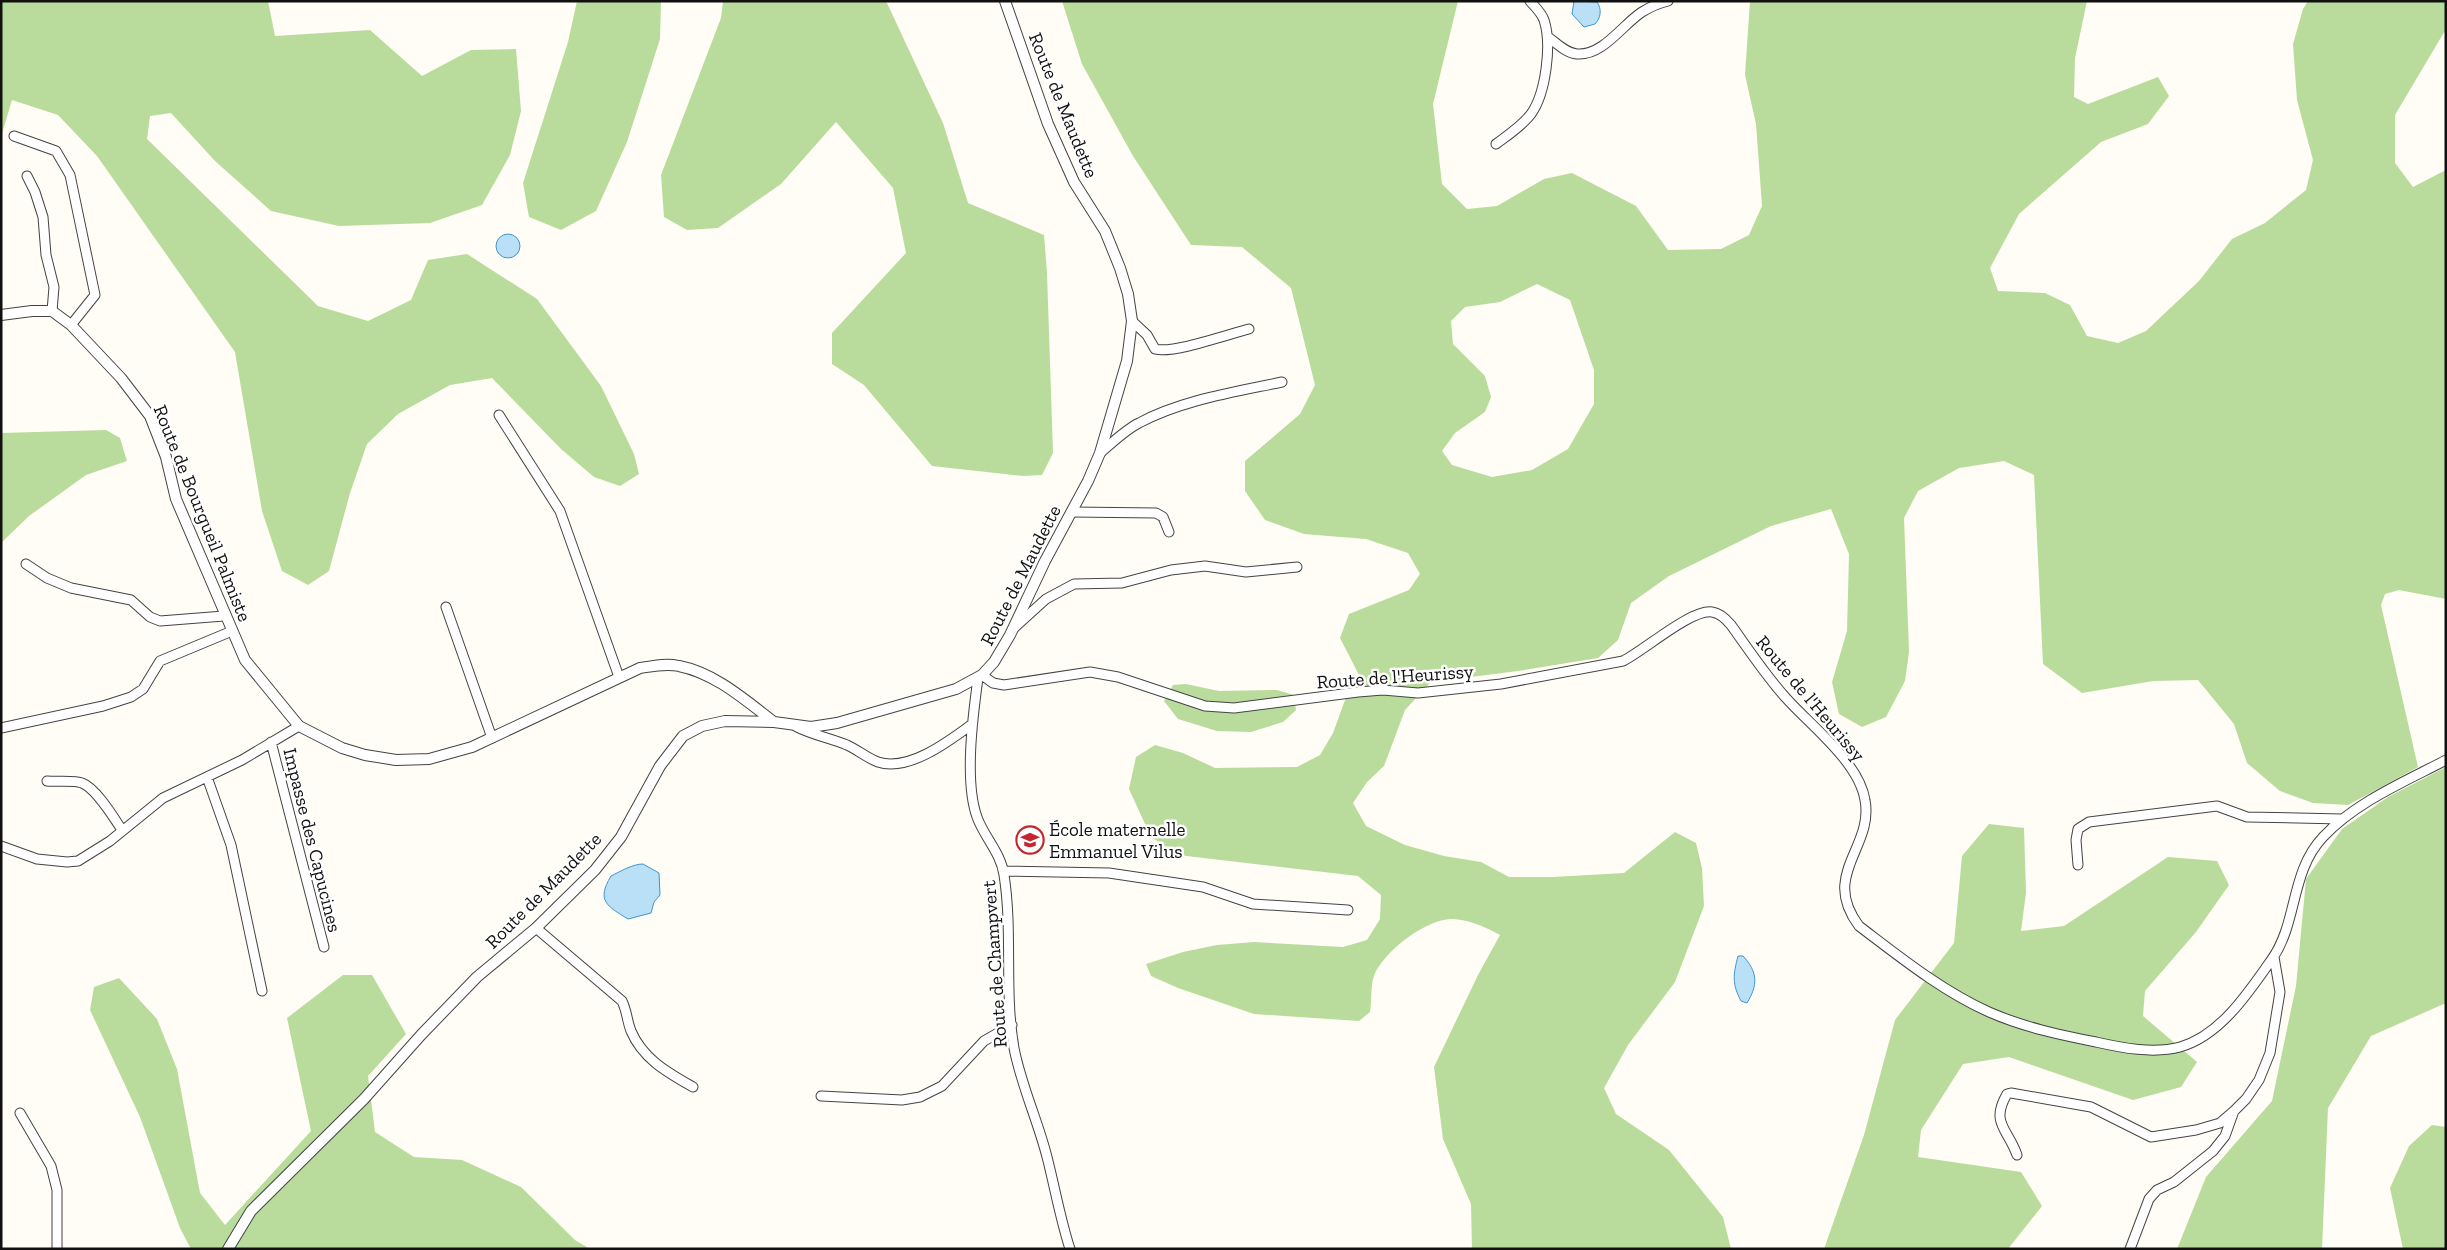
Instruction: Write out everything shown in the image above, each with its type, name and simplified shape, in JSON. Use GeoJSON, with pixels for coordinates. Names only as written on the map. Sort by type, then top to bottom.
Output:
{"type":"FeatureCollection","features":[{"type":"Feature","properties":{"kind":"street","name":"Route de Maudette"},"geometry":{"type":"LineString","coordinates":[[228,1249],[250,1211],[364,1099],[421,1035],[478,977],[536,928],[595,870],[621,837],[660,766],[683,736],[694,729],[715,723],[739,720],[774,722],[796,726],[825,726],[956,689],[980,676],[994,662],[1014,628],[1045,561],[1072,512],[1100,453],[1127,361],[1132,321],[1128,294],[1120,268],[1105,231],[1074,182],[1048,124],[1006,1]]}},
{"type":"Feature","properties":{"kind":"street"},"geometry":{"type":"LineString","coordinates":[[1496,144],[1524,122],[1538,103],[1546,74],[1547,36],[1544,19],[1530,1]]}},
{"type":"Feature","properties":{"kind":"street"},"geometry":{"type":"LineString","coordinates":[[1547,36],[1567,51],[1577,54],[1588,53],[1601,46],[1643,11],[1668,1]]}},
{"type":"Feature","properties":{"kind":"street"},"geometry":{"type":"LineString","coordinates":[[14,136],[56,152],[70,175],[96,295],[71,325]]}},
{"type":"Feature","properties":{"kind":"street"},"geometry":{"type":"LineString","coordinates":[[1,315],[32,311],[52,312],[54,287],[46,255],[43,217],[35,192],[27,176]]}},
{"type":"Feature","properties":{"kind":"street","name":"Route de Bourgueil Palmiste"},"geometry":{"type":"LineString","coordinates":[[52,312],[71,325],[121,378],[150,416],[166,457],[176,499],[224,616],[251,670],[298,726],[342,748],[365,755],[396,760],[429,759],[492,738],[619,677],[640,668],[658,665],[684,668],[698,672],[724,685],[774,722]]}},
{"type":"Feature","properties":{"kind":"street"},"geometry":{"type":"LineString","coordinates":[[1132,321],[1147,335],[1155,349],[1161,351],[1249,329]]}},
{"type":"Feature","properties":{"kind":"street"},"geometry":{"type":"LineString","coordinates":[[1100,453],[1138,423],[1150,418],[1196,401],[1282,382]]}},
{"type":"Feature","properties":{"kind":"street"},"geometry":{"type":"LineString","coordinates":[[499,415],[560,511],[619,677]]}},
{"type":"Feature","properties":{"kind":"street"},"geometry":{"type":"LineString","coordinates":[[1072,512],[1156,513],[1163,517],[1169,532]]}},
{"type":"Feature","properties":{"kind":"street"},"geometry":{"type":"LineString","coordinates":[[26,564],[47,578],[71,588],[131,600],[150,617],[160,622],[224,616]]}},
{"type":"Feature","properties":{"kind":"street"},"geometry":{"type":"LineString","coordinates":[[1014,628],[1046,599],[1074,584],[1122,583],[1171,570],[1205,566],[1246,572],[1297,567]]}},
{"type":"Feature","properties":{"kind":"street"},"geometry":{"type":"LineString","coordinates":[[446,607],[492,738]]}},
{"type":"Feature","properties":{"kind":"street","name":"Route de l'Heurissy"},"geometry":{"type":"LineString","coordinates":[[980,676],[993,683],[1004,685],[1090,672],[1118,677],[1205,706],[1234,708],[1383,690],[1418,694],[1501,684],[1623,661],[1639,653],[1687,618],[1702,612],[1713,612],[1724,617],[1732,625],[1786,698],[1824,737],[1849,767],[1866,799],[1866,820],[1846,871],[1844,890],[1849,913],[1859,926],[1944,987],[1988,1012],[2024,1026],[2116,1046],[2149,1050],[2179,1048],[2202,1037],[2231,1013],[2274,957],[2283,938],[2300,876],[2308,856],[2322,838],[2342,819],[2381,794],[2446,760]]}},
{"type":"Feature","properties":{"kind":"street"},"geometry":{"type":"LineString","coordinates":[[1,728],[103,706],[131,697],[143,689],[160,661],[232,631]]}},
{"type":"Feature","properties":{"kind":"street","name":"Route de Champvert"},"geometry":{"type":"LineString","coordinates":[[980,676],[971,725],[973,798],[977,816],[1004,871],[1008,899],[1012,1025],[1015,1049],[1047,1157],[1059,1212],[1070,1249]]}},
{"type":"Feature","properties":{"kind":"street"},"geometry":{"type":"LineString","coordinates":[[796,726],[813,735],[848,746],[885,764],[903,762],[922,756],[946,743],[971,725]]}},
{"type":"Feature","properties":{"kind":"street"},"geometry":{"type":"LineString","coordinates":[[1,846],[37,859],[67,862],[78,861],[163,798],[242,760],[298,726]]}},
{"type":"Feature","properties":{"kind":"street","name":"Impasse des Capucines"},"geometry":{"type":"LineString","coordinates":[[271,742],[324,947]]}},
{"type":"Feature","properties":{"kind":"street"},"geometry":{"type":"LineString","coordinates":[[207,777],[232,845],[262,991]]}},
{"type":"Feature","properties":{"kind":"street"},"geometry":{"type":"LineString","coordinates":[[47,781],[81,782],[106,806],[122,830]]}},
{"type":"Feature","properties":{"kind":"street"},"geometry":{"type":"LineString","coordinates":[[2078,865],[2076,840],[2078,829],[2090,822],[2217,806],[2247,817],[2342,819]]}},
{"type":"Feature","properties":{"kind":"street"},"geometry":{"type":"LineString","coordinates":[[1004,871],[1109,873],[1203,887],[1253,904],[1348,910]]}},
{"type":"Feature","properties":{"kind":"street"},"geometry":{"type":"LineString","coordinates":[[536,928],[622,1001],[628,1013],[629,1026],[636,1042],[645,1055],[669,1073],[693,1087]]}},
{"type":"Feature","properties":{"kind":"street"},"geometry":{"type":"LineString","coordinates":[[2016,1155],[2012,1142],[2003,1130],[1999,1118],[2000,1107],[2007,1094],[2011,1093],[2091,1107],[2151,1137],[2196,1130],[2220,1123],[2234,1111],[2259,1080],[2270,1052],[2280,992],[2274,957]]}},
{"type":"Feature","properties":{"kind":"street"},"geometry":{"type":"LineString","coordinates":[[821,1096],[902,1100],[920,1097],[942,1086],[984,1040],[1012,1025]]}},
{"type":"Feature","properties":{"kind":"street"},"geometry":{"type":"LineString","coordinates":[[2130,1249],[2149,1198],[2157,1190],[2174,1182],[2213,1151],[2224,1136],[2234,1111]]}},
{"type":"Feature","properties":{"kind":"street"},"geometry":{"type":"LineString","coordinates":[[20,1113],[51,1166],[57,1190],[57,1249]]}},
{"type":"Feature","properties":{"kind":"green space"},"geometry":{"type":"Polygon","coordinates":[[[1,1],[268,1],[275,36],[370,30],[422,76],[471,50],[516,49],[521,111],[510,155],[482,205],[430,223],[339,226],[271,211],[215,161],[171,113],[150,116],[147,139],[318,306],[368,321],[411,300],[428,260],[467,254],[537,299],[601,386],[634,454],[639,474],[620,486],[594,477],[561,449],[492,378],[450,385],[398,414],[367,444],[350,493],[329,571],[308,585],[282,571],[262,511],[235,352],[97,156],[58,115],[12,100],[1,137],[1,1]]]}},
{"type":"Feature","properties":{"kind":"green space"},"geometry":{"type":"Polygon","coordinates":[[[577,1],[661,1],[660,39],[627,142],[596,211],[561,230],[529,217],[523,183],[568,42],[577,1]]]}},
{"type":"Feature","properties":{"kind":"green space"},"geometry":{"type":"Polygon","coordinates":[[[723,1],[886,1],[943,123],[968,203],[1044,235],[1053,453],[1042,475],[1023,476],[932,466],[864,385],[832,364],[832,333],[906,253],[893,188],[836,122],[781,184],[718,228],[687,230],[664,217],[661,175],[721,18],[723,1]]]}},
{"type":"Feature","properties":{"kind":"green space"},"geometry":{"type":"Polygon","coordinates":[[[1062,1],[1458,1],[1433,104],[1442,184],[1467,209],[1497,206],[1544,179],[1572,173],[1636,206],[1668,250],[1721,249],[1749,235],[1762,206],[1756,124],[1745,75],[1750,1],[2087,1],[2075,58],[2074,97],[2088,104],[2158,77],[2169,96],[2148,124],[2101,142],[2019,214],[1990,268],[1998,291],[2045,293],[2070,305],[2087,336],[2118,343],[2146,331],[2199,281],[2232,239],[2265,223],[2306,190],[2313,160],[2297,100],[2293,44],[2303,9],[2308,1],[2446,1],[2446,29],[2395,115],[2395,163],[2413,187],[2446,170],[2446,599],[2399,590],[2385,594],[2381,605],[2418,767],[2348,805],[2313,803],[2280,791],[2247,763],[2234,724],[2198,680],[2153,681],[2082,693],[2043,664],[2034,475],[2004,461],[1959,468],[1918,491],[1904,518],[1909,652],[1905,681],[1886,717],[1862,727],[1839,714],[1832,682],[1847,631],[1849,554],[1831,509],[1771,526],[1669,576],[1631,603],[1618,640],[1598,658],[1431,682],[1405,710],[1384,766],[1367,782],[1353,803],[1366,826],[1405,845],[1444,856],[1481,862],[1509,877],[1553,877],[1624,873],[1675,832],[1696,843],[1702,868],[1704,906],[1675,982],[1628,1045],[1604,1088],[1616,1114],[1669,1150],[1723,1217],[1731,1249],[1472,1249],[1471,1204],[1443,1139],[1434,1067],[1478,975],[1500,935],[1472,922],[1453,919],[1442,920],[1420,929],[1399,944],[1376,971],[1372,985],[1370,1012],[1359,1021],[1254,1014],[1178,988],[1151,976],[1146,964],[1183,952],[1217,945],[1254,942],[1343,947],[1367,940],[1380,919],[1381,895],[1358,876],[1178,855],[1151,837],[1129,789],[1136,757],[1155,745],[1183,753],[1215,768],[1297,767],[1320,755],[1333,733],[1352,681],[1359,675],[1340,638],[1349,614],[1409,590],[1420,574],[1408,553],[1366,539],[1304,534],[1265,520],[1245,491],[1245,461],[1300,414],[1315,385],[1291,288],[1242,247],[1191,245],[1133,156],[1082,64],[1062,1]],[[1537,284],[1500,302],[1465,307],[1451,321],[1453,344],[1485,376],[1491,397],[1485,412],[1455,433],[1442,451],[1452,465],[1492,477],[1532,470],[1568,449],[1594,404],[1594,370],[1570,300],[1537,284]]]}},
{"type":"Feature","properties":{"kind":"green space"},"geometry":{"type":"Polygon","coordinates":[[[106,430],[120,438],[127,461],[86,475],[29,516],[1,543],[1,433],[106,430]]]}},
{"type":"Feature","properties":{"kind":"green space"},"geometry":{"type":"Polygon","coordinates":[[[1186,684],[1219,691],[1277,690],[1294,695],[1296,710],[1283,722],[1251,732],[1217,731],[1178,719],[1164,701],[1173,685],[1186,684]]]}},
{"type":"Feature","properties":{"kind":"green space"},"geometry":{"type":"Polygon","coordinates":[[[2446,767],[2446,1003],[2371,1036],[2328,1108],[2322,1249],[2177,1249],[2206,1177],[2272,1101],[2296,986],[2306,879],[2342,829],[2388,797],[2446,767]]]}},
{"type":"Feature","properties":{"kind":"green space"},"geometry":{"type":"Polygon","coordinates":[[[1989,824],[2024,828],[2026,893],[2021,931],[2064,926],[2168,857],[2217,861],[2229,885],[2196,932],[2145,991],[2143,1016],[2197,1062],[2181,1087],[2133,1100],[2009,1057],[1963,1064],[1921,1130],[1918,1157],[2021,1172],[2042,1206],[2008,1249],[1824,1249],[1864,1135],[1895,1020],[1954,943],[1962,856],[1989,824]]]}},
{"type":"Feature","properties":{"kind":"green space"},"geometry":{"type":"Polygon","coordinates":[[[343,975],[372,975],[406,1034],[368,1076],[375,1132],[414,1157],[462,1160],[521,1187],[575,1240],[590,1249],[191,1249],[180,1228],[140,1117],[90,1010],[94,987],[119,978],[157,1019],[177,1069],[200,1193],[225,1225],[311,1131],[287,1018],[343,975]]]}},
{"type":"Feature","properties":{"kind":"green space"},"geometry":{"type":"Polygon","coordinates":[[[2432,1125],[2446,1127],[2446,1249],[2403,1249],[2390,1188],[2409,1146],[2432,1125]]]}},
{"type":"Feature","properties":{"kind":"water"},"geometry":{"type":"Polygon","coordinates":[[[1574,1],[1597,2],[1600,13],[1599,19],[1595,24],[1584,27],[1572,14],[1574,1]]]}},
{"type":"Feature","properties":{"kind":"water"},"geometry":{"type":"Polygon","coordinates":[[[508,234],[517,237],[520,246],[517,255],[508,258],[499,255],[496,246],[499,237],[508,234]]]}},
{"type":"Feature","properties":{"kind":"water"},"geometry":{"type":"Polygon","coordinates":[[[643,864],[659,873],[660,895],[654,902],[651,913],[628,919],[609,906],[604,897],[604,891],[611,876],[631,866],[643,864]]]}},
{"type":"Feature","properties":{"kind":"water"},"geometry":{"type":"Polygon","coordinates":[[[1738,956],[1743,956],[1754,973],[1755,984],[1747,1003],[1741,1001],[1735,984],[1734,974],[1738,956]]]}},
{"type":"Feature","properties":{"kind":"place","name":"École maternelle Emmanuel Vilus"},"geometry":{"type":"Point","coordinates":[1030,840]}}]}
